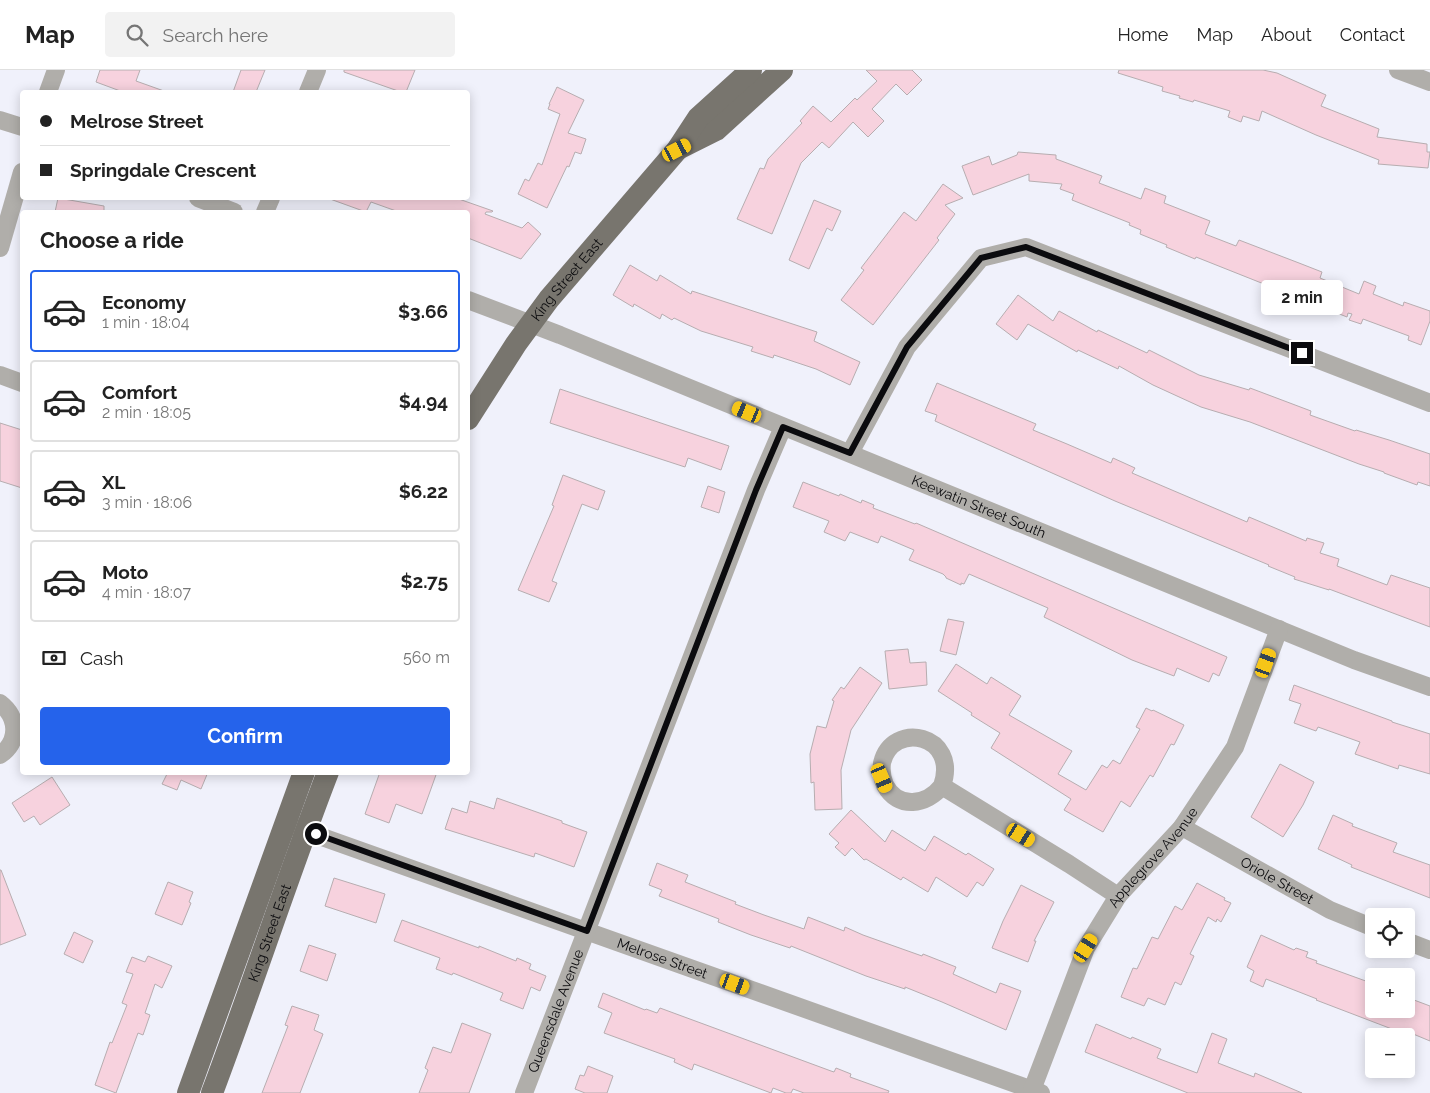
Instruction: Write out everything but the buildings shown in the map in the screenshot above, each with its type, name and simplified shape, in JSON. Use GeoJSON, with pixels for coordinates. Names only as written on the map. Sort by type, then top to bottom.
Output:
{"type":"FeatureCollection","features":[{"type":"Feature","properties":{"kind":"main road","name":"King Street East"},"geometry":{"type":"LineString","coordinates":[[470,416],[530,324],[598,240],[677,150],[698,118],[751,70]]}},
{"type":"Feature","properties":{"kind":"main road","name":"King Street East"},"geometry":{"type":"LineString","coordinates":[[677,150],[716,130],[782,70]]}},
{"type":"Feature","properties":{"kind":"main road","name":"King Street East"},"geometry":{"type":"LineString","coordinates":[[212,1093],[249,994],[295,827],[304,775]]}},
{"type":"Feature","properties":{"kind":"main road","name":"King Street East"},"geometry":{"type":"LineString","coordinates":[[188,1093],[295,827],[326,775]]}},
{"type":"Feature","properties":{"kind":"street"},"geometry":{"type":"LineString","coordinates":[[49,90],[56,70]]}},
{"type":"Feature","properties":{"kind":"street"},"geometry":{"type":"LineString","coordinates":[[309,90],[316,70]]}},
{"type":"Feature","properties":{"kind":"street"},"geometry":{"type":"LineString","coordinates":[[1398,70],[1430,82]]}},
{"type":"Feature","properties":{"kind":"street"},"geometry":{"type":"LineString","coordinates":[[0,120],[20,126]]}},
{"type":"Feature","properties":{"kind":"street"},"geometry":{"type":"LineString","coordinates":[[0,248],[20,179]]}},
{"type":"Feature","properties":{"kind":"street"},"geometry":{"type":"LineString","coordinates":[[203,200],[229,210]]}},
{"type":"Feature","properties":{"kind":"street"},"geometry":{"type":"LineString","coordinates":[[850,453],[907,347],[981,258],[1026,247],[1430,403]]}},
{"type":"Feature","properties":{"kind":"street","name":"Keewatin Street South"},"geometry":{"type":"LineString","coordinates":[[470,301],[560,335],[1354,660],[1430,687]]}},
{"type":"Feature","properties":{"kind":"street"},"geometry":{"type":"LineString","coordinates":[[0,374],[20,382]]}},
{"type":"Feature","properties":{"kind":"street","name":"Queensdale Avenue"},"geometry":{"type":"LineString","coordinates":[[524,1093],[756,490],[783,427]]}},
{"type":"Feature","properties":{"kind":"street","name":"Applegrove Avenue"},"geometry":{"type":"LineString","coordinates":[[1036,1091],[1086,948],[1118,896],[1182,827],[1235,748],[1279,629]]}},
{"type":"Feature","properties":{"kind":"street"},"geometry":{"type":"LineString","coordinates":[[0,702],[7,708],[15,727],[14,737],[10,746],[0,755]]}},
{"type":"Feature","properties":{"kind":"street"},"geometry":{"type":"LineString","coordinates":[[942,786],[1118,896]]}},
{"type":"Feature","properties":{"kind":"street","name":"Melrose Street"},"geometry":{"type":"LineString","coordinates":[[295,827],[1036,1091]]}},
{"type":"Feature","properties":{"kind":"street","name":"Oriole Street"},"geometry":{"type":"LineString","coordinates":[[1182,827],[1330,910],[1365,924]]}},
{"type":"Feature","properties":{"kind":"street"},"geometry":{"type":"LineString","coordinates":[[1415,944],[1430,950]]}},
{"type":"Feature","properties":{"kind":"route"},"geometry":{"type":"LineString","coordinates":[[316,834],[587,931],[756,490],[783,427],[850,453],[907,347],[981,258],[1026,247],[1302,353]]}}]}
